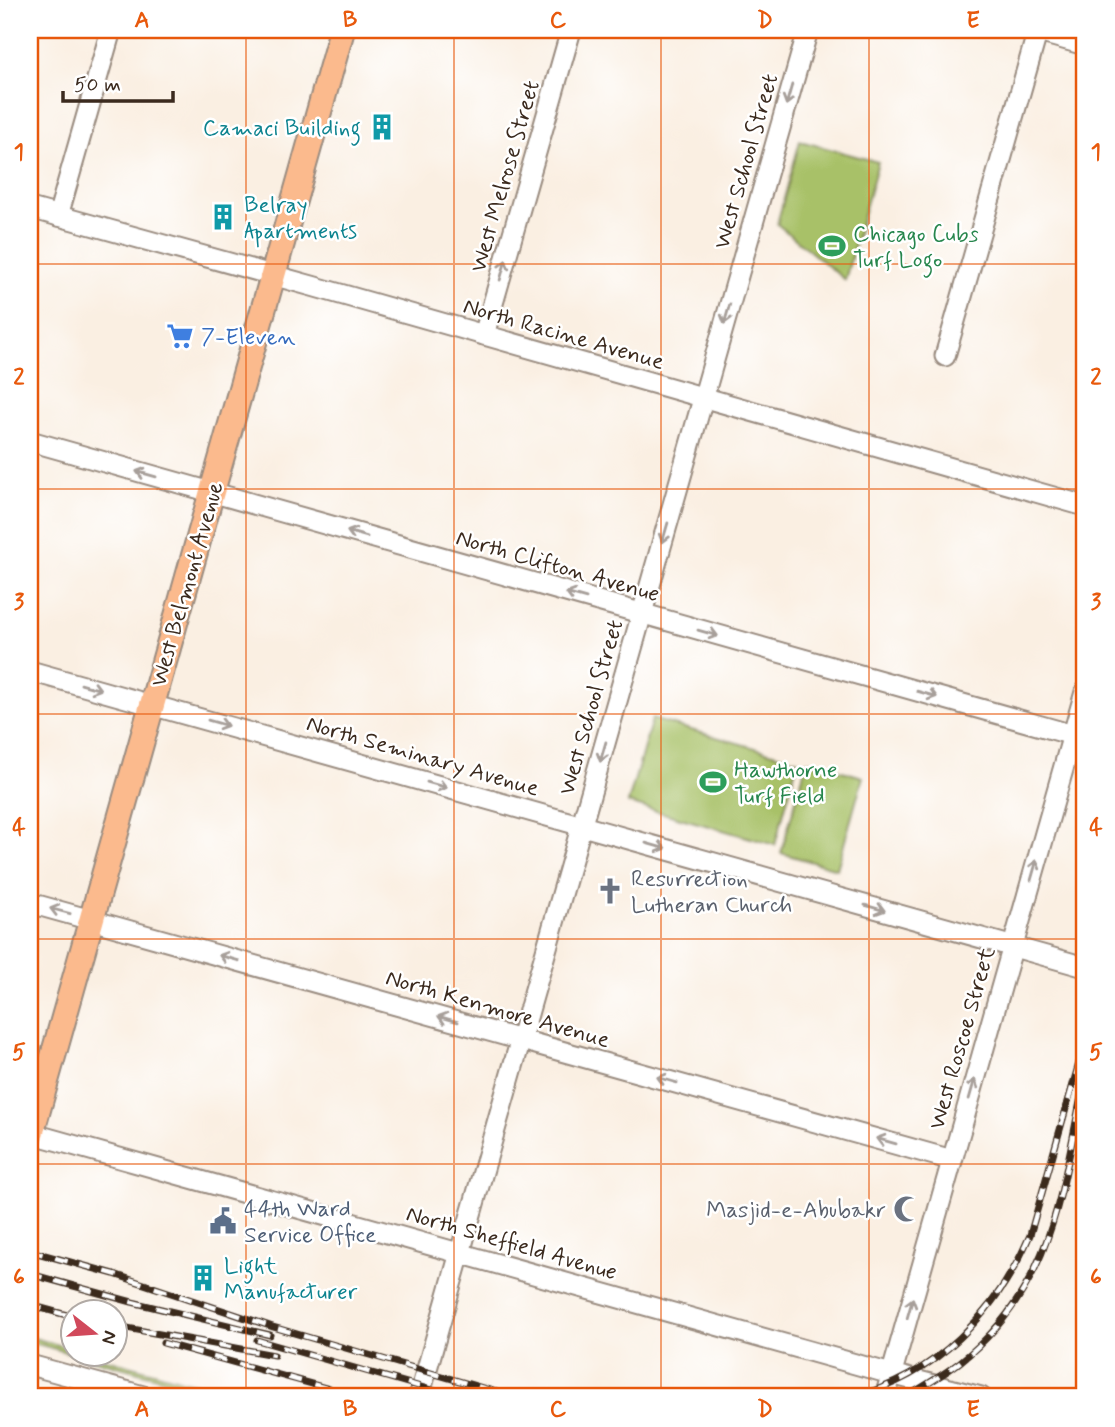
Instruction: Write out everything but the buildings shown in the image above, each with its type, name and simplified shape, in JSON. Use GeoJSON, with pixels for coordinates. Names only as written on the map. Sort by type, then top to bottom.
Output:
{"type":"FeatureCollection","features":[{"type":"Feature","properties":{"kind":"main road","name":"West Belmont Avenue"},"geometry":{"type":"LineString","coordinates":[[30,1135],[342,30]]}},
{"type":"Feature","properties":{"kind":"street"},"geometry":{"type":"LineString","coordinates":[[58,216],[111,30]]}},
{"type":"Feature","properties":{"kind":"street","name":"West Melrose Street"},"geometry":{"type":"LineString","coordinates":[[484,335],[571,30]]}},
{"type":"Feature","properties":{"kind":"street","name":"West School Street"},"geometry":{"type":"LineString","coordinates":[[419,1397],[808,30]]}},
{"type":"Feature","properties":{"kind":"street"},"geometry":{"type":"LineString","coordinates":[[945,356],[1036,30],[1085,45]]}},
{"type":"Feature","properties":{"kind":"street","name":"North Racine Avenue"},"geometry":{"type":"LineString","coordinates":[[30,208],[1085,506]]}},
{"type":"Feature","properties":{"kind":"street","name":"North Clifton Avenue"},"geometry":{"type":"LineString","coordinates":[[30,442],[1073,735]]}},
{"type":"Feature","properties":{"kind":"street","name":"North Seminary Avenue"},"geometry":{"type":"LineString","coordinates":[[30,671],[1085,967]]}},
{"type":"Feature","properties":{"kind":"street","name":"West Roscoe Street"},"geometry":{"type":"LineString","coordinates":[[885,1397],[1085,692]]}},
{"type":"Feature","properties":{"kind":"street","name":"North Kenmore Avenue"},"geometry":{"type":"LineString","coordinates":[[30,903],[952,1160]]}},
{"type":"Feature","properties":{"kind":"street","name":"North Sheffield Avenue"},"geometry":{"type":"LineString","coordinates":[[30,1135],[981,1397]]}},
{"type":"Feature","properties":{"kind":"street"},"geometry":{"type":"LineString","coordinates":[[30,1365],[147,1397]]}},
{"type":"Feature","properties":{"kind":"green space"},"geometry":{"type":"Polygon","coordinates":[[[800,141],[878,162],[845,280],[777,224],[800,141]]]}},
{"type":"Feature","properties":{"kind":"green space","name":"Hawthorne Turf Field"},"geometry":{"type":"Polygon","coordinates":[[[652,719],[798,760],[775,845],[628,803],[652,719]]]}},
{"type":"Feature","properties":{"kind":"green space"},"geometry":{"type":"Polygon","coordinates":[[[807,761],[863,777],[837,869],[781,853],[807,761]]]}},
{"type":"Feature","properties":{"kind":"green space"},"geometry":{"type":"Polygon","coordinates":[[[30,1337],[60,1345],[60,1350],[30,1342],[30,1337]]]}},
{"type":"Feature","properties":{"kind":"green space"},"geometry":{"type":"Polygon","coordinates":[[[130,1366],[245,1397],[228,1397],[124,1368],[130,1368],[130,1366]]]}},
{"type":"Feature","properties":{"kind":"railway"},"geometry":{"type":"LineString","coordinates":[[852,1397],[882,1388],[936,1357],[982,1315],[1000,1290],[1030,1235],[1085,1042]]}},
{"type":"Feature","properties":{"kind":"railway"},"geometry":{"type":"LineString","coordinates":[[906,1397],[960,1362],[992,1332],[1017,1301],[1050,1232],[1069,1158],[1085,1078]]}},
{"type":"Feature","properties":{"kind":"railway"},"geometry":{"type":"LineString","coordinates":[[30,1251],[114,1274],[273,1327],[514,1397]]}},
{"type":"Feature","properties":{"kind":"railway"},"geometry":{"type":"LineString","coordinates":[[30,1274],[270,1335]]}},
{"type":"Feature","properties":{"kind":"railway"},"geometry":{"type":"LineString","coordinates":[[30,1305],[60,1313]]}},
{"type":"Feature","properties":{"kind":"railway"},"geometry":{"type":"LineString","coordinates":[[130,1329],[274,1355]]}},
{"type":"Feature","properties":{"kind":"railway"},"geometry":{"type":"LineString","coordinates":[[257,1340],[456,1397]]}},
{"type":"Feature","properties":{"kind":"railway"},"geometry":{"type":"LineString","coordinates":[[163,1343],[359,1397]]}},
{"type":"Feature","properties":{"kind":"place","name":"Camaci Building"},"geometry":{"type":"Point","coordinates":[382,127]}},
{"type":"Feature","properties":{"kind":"place","name":"Belray Apartments"},"geometry":{"type":"Point","coordinates":[223,217]}},
{"type":"Feature","properties":{"kind":"place","name":"Chicago Cubs Turf Logo"},"geometry":{"type":"Point","coordinates":[832,246]}},
{"type":"Feature","properties":{"kind":"place","name":"7-Eleven"},"geometry":{"type":"Point","coordinates":[180,336]}},
{"type":"Feature","properties":{"kind":"place","name":"Hawthorne Turf Field"},"geometry":{"type":"Point","coordinates":[713,782]}},
{"type":"Feature","properties":{"kind":"place","name":"Resurrection Lutheran Church"},"geometry":{"type":"Point","coordinates":[610,891]}},
{"type":"Feature","properties":{"kind":"place","name":"Masjid-e-Abubakr"},"geometry":{"type":"Point","coordinates":[907,1209]}},
{"type":"Feature","properties":{"kind":"place","name":"44th Ward Service Office"},"geometry":{"type":"Point","coordinates":[223,1221]}},
{"type":"Feature","properties":{"kind":"place","name":"Light Manufacturer"},"geometry":{"type":"Point","coordinates":[203,1278]}}]}
